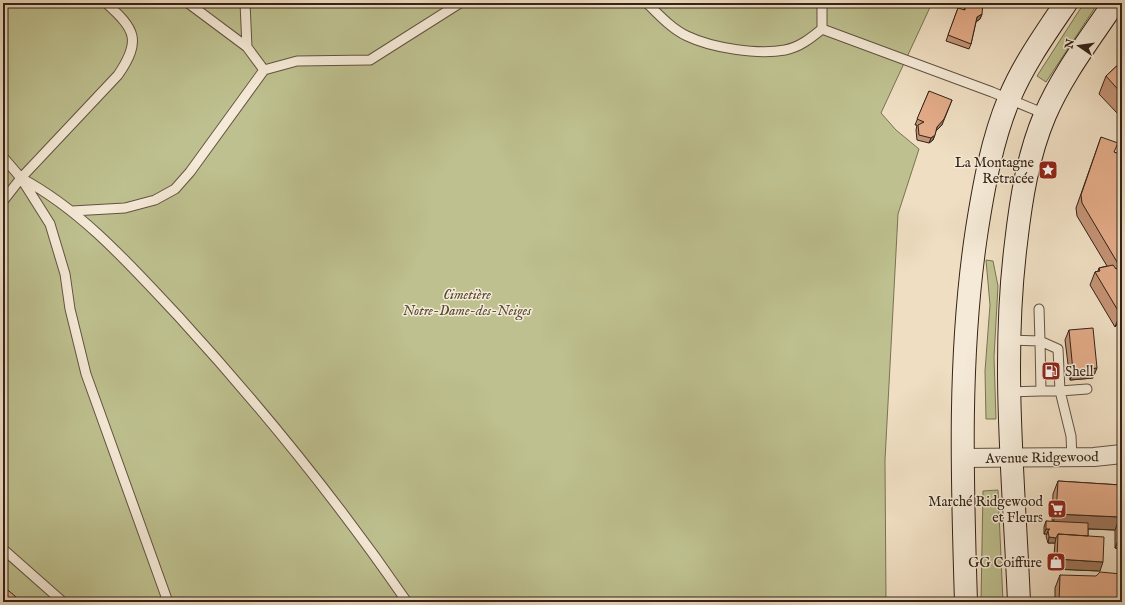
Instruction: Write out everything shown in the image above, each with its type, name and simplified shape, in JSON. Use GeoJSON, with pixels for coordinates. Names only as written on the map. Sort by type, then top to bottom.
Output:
{"type":"FeatureCollection","features":[{"type":"Feature","properties":{"kind":"main road"},"geometry":{"type":"LineString","coordinates":[[966,602],[963,458],[964,352],[972,265],[987,173],[996,136],[1009,98],[1035,49],[1066,3]]}},
{"type":"Feature","properties":{"kind":"main road"},"geometry":{"type":"LineString","coordinates":[[1019,602],[1009,392],[1009,340],[1012,273],[1019,215],[1029,163],[1045,114],[1075,62],[1114,3]]}},
{"type":"Feature","properties":{"kind":"street","name":"Avenue Ridgewood"},"geometry":{"type":"LineString","coordinates":[[963,458],[1072,458],[1122,454]]}},
{"type":"Feature","properties":{"kind":"lane"},"geometry":{"type":"LineString","coordinates":[[3,201],[21,178],[118,75],[127,63],[133,46],[131,30],[123,19],[106,3]]}},
{"type":"Feature","properties":{"kind":"lane"},"geometry":{"type":"LineString","coordinates":[[188,3],[247,46],[264,70]]}},
{"type":"Feature","properties":{"kind":"lane"},"geometry":{"type":"LineString","coordinates":[[245,3],[247,46]]}},
{"type":"Feature","properties":{"kind":"lane"},"geometry":{"type":"LineString","coordinates":[[72,211],[126,208],[155,200],[175,189],[190,172],[264,70],[297,61],[370,60],[460,3]]}},
{"type":"Feature","properties":{"kind":"lane"},"geometry":{"type":"LineString","coordinates":[[647,3],[662,18],[686,36],[708,45],[747,51],[786,50],[808,41],[822,29],[822,7],[819,3]]}},
{"type":"Feature","properties":{"kind":"lane"},"geometry":{"type":"LineString","coordinates":[[822,29],[1009,98],[1045,114]]}},
{"type":"Feature","properties":{"kind":"lane"},"geometry":{"type":"LineString","coordinates":[[3,157],[21,178],[50,224],[65,274],[70,309],[86,374],[168,602]]}},
{"type":"Feature","properties":{"kind":"lane"},"geometry":{"type":"LineString","coordinates":[[21,178],[37,186],[72,211],[137,271],[206,346],[266,415],[360,534],[407,602]]}},
{"type":"Feature","properties":{"kind":"lane"},"geometry":{"type":"LineString","coordinates":[[1039,309],[1041,391]]}},
{"type":"Feature","properties":{"kind":"lane"},"geometry":{"type":"LineString","coordinates":[[1009,340],[1040,340],[1062,349],[1060,391],[1071,436],[1072,458]]}},
{"type":"Feature","properties":{"kind":"lane"},"geometry":{"type":"LineString","coordinates":[[1009,392],[1087,389]]}},
{"type":"Feature","properties":{"kind":"lane"},"geometry":{"type":"LineString","coordinates":[[3,549],[63,602]]}},
{"type":"Feature","properties":{"kind":"green space","name":"Cimetière Notre-Dame-des-Neiges"},"geometry":{"type":"Polygon","coordinates":[[[3,3],[932,3],[881,113],[896,130],[919,149],[898,214],[885,460],[886,602],[3,602],[3,3]]]}},
{"type":"Feature","properties":{"kind":"green space"},"geometry":{"type":"Polygon","coordinates":[[[1084,3],[1098,3],[1046,82],[1037,76],[1084,3]]]}},
{"type":"Feature","properties":{"kind":"green space"},"geometry":{"type":"Polygon","coordinates":[[[986,260],[993,261],[998,286],[994,357],[996,419],[986,419],[985,371],[990,305],[986,260]]]}},
{"type":"Feature","properties":{"kind":"green space"},"geometry":{"type":"Polygon","coordinates":[[[998,490],[1003,602],[981,602],[983,491],[998,490]]]}},
{"type":"Feature","properties":{"kind":"building"},"geometry":{"type":"Polygon","coordinates":[[[968,3],[983,3],[982,14],[977,17],[971,44],[948,35],[958,8],[965,10],[965,5],[968,3]]]}},
{"type":"Feature","properties":{"kind":"building"},"geometry":{"type":"Polygon","coordinates":[[[1122,61],[1122,94],[1106,76],[1122,61]]]}},
{"type":"Feature","properties":{"kind":"building"},"geometry":{"type":"Polygon","coordinates":[[[929,91],[952,100],[944,119],[937,127],[935,135],[931,138],[919,135],[918,125],[924,122],[917,119],[929,91]]]}},
{"type":"Feature","properties":{"kind":"building"},"geometry":{"type":"Polygon","coordinates":[[[1101,137],[1118,143],[1114,152],[1122,155],[1122,312],[1120,314],[1095,272],[1100,271],[1099,268],[1113,265],[1116,269],[1120,267],[1082,203],[1081,195],[1101,137]]]}},
{"type":"Feature","properties":{"kind":"building"},"geometry":{"type":"Polygon","coordinates":[[[1093,328],[1097,368],[1073,371],[1069,330],[1093,328]]]}},
{"type":"Feature","properties":{"kind":"building"},"geometry":{"type":"Polygon","coordinates":[[[1058,481],[1122,484],[1122,536],[1120,535],[1120,517],[1056,514],[1058,481]]]}},
{"type":"Feature","properties":{"kind":"building"},"geometry":{"type":"Polygon","coordinates":[[[1046,521],[1088,523],[1088,536],[1058,534],[1056,538],[1049,537],[1048,531],[1050,529],[1046,529],[1046,521]]]}},
{"type":"Feature","properties":{"kind":"building"},"geometry":{"type":"Polygon","coordinates":[[[1058,534],[1104,537],[1103,562],[1057,559],[1058,534]]]}},
{"type":"Feature","properties":{"kind":"building"},"geometry":{"type":"Polygon","coordinates":[[[1100,572],[1122,574],[1122,602],[1059,602],[1060,575],[1096,576],[1100,572]]]}},
{"type":"Feature","properties":{"kind":"building"},"geometry":{"type":"Polygon","coordinates":[[[3,586],[22,602],[3,602],[3,586]]]}},
{"type":"Feature","properties":{"kind":"place","name":"La Montagne Retracée"},"geometry":{"type":"Point","coordinates":[1048,170]}},
{"type":"Feature","properties":{"kind":"place","name":"Shell"},"geometry":{"type":"Point","coordinates":[1051,371]}},
{"type":"Feature","properties":{"kind":"place","name":"Marché Ridgewood et Fleurs"},"geometry":{"type":"Point","coordinates":[1057,509]}},
{"type":"Feature","properties":{"kind":"place","name":"GG Coiffure"},"geometry":{"type":"Point","coordinates":[1056,562]}}]}
